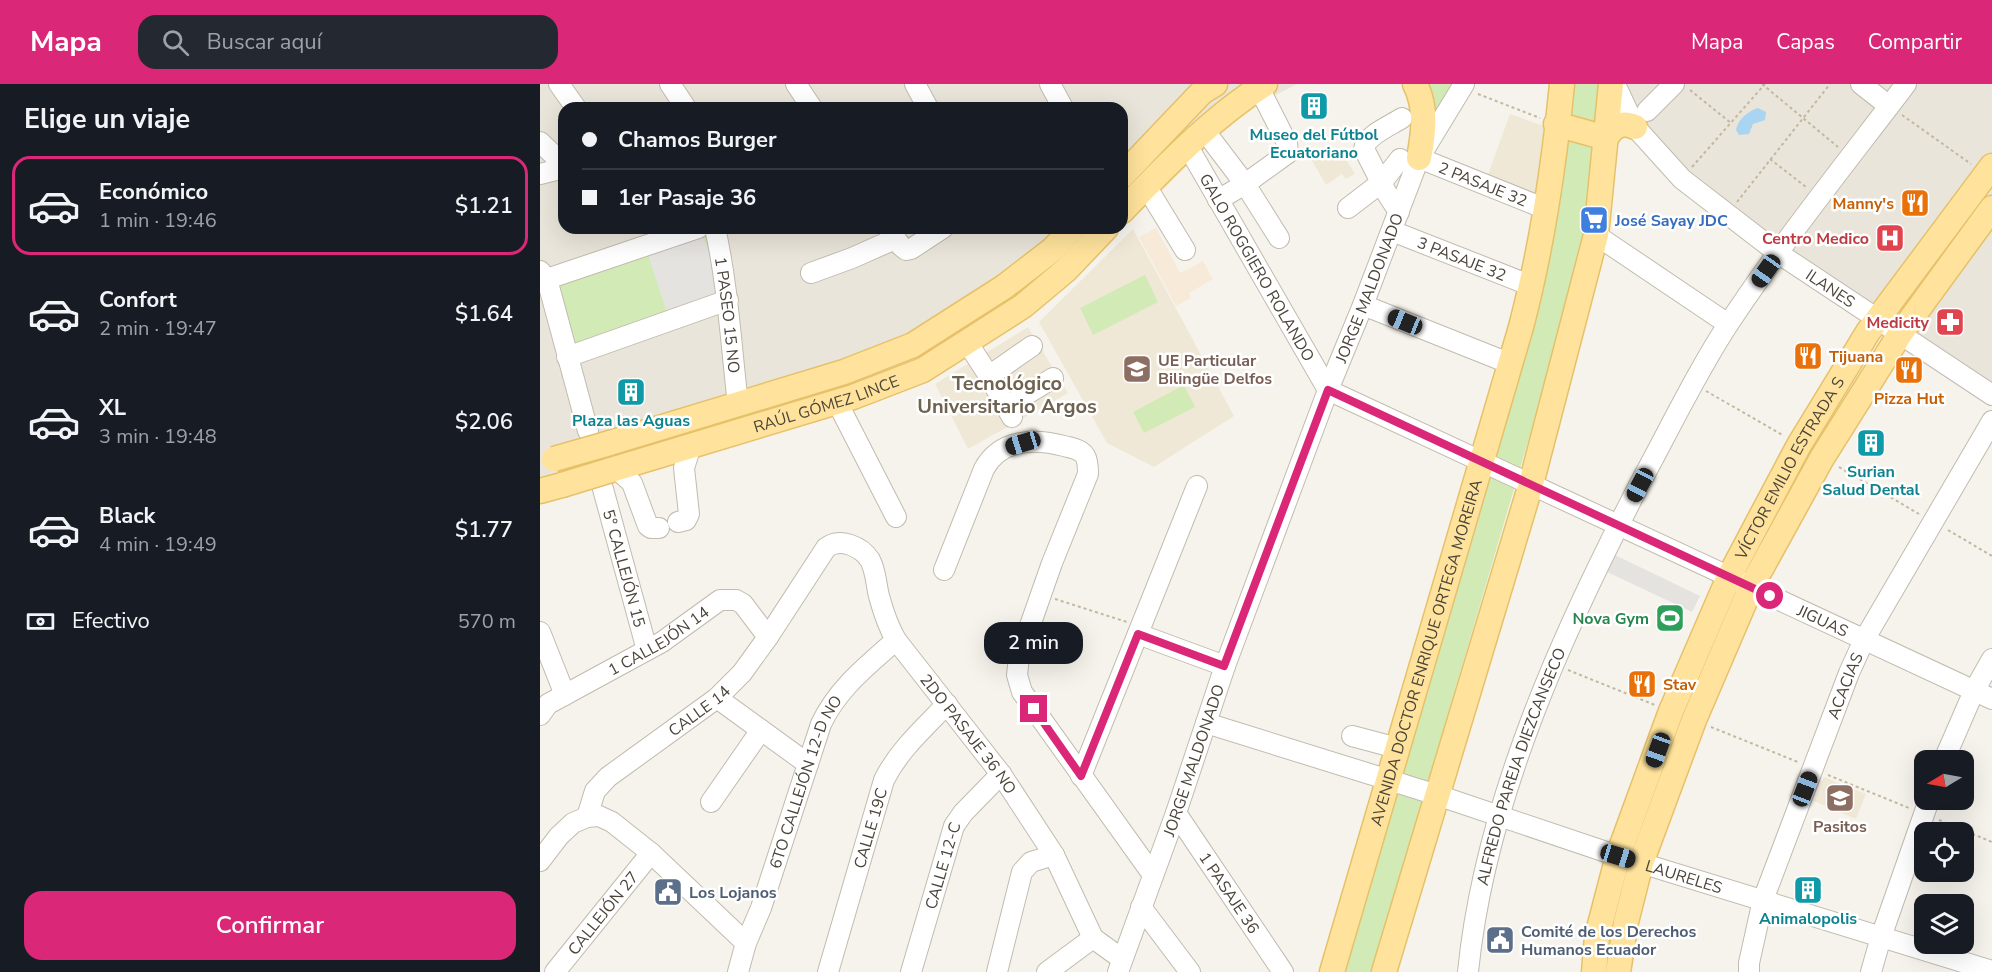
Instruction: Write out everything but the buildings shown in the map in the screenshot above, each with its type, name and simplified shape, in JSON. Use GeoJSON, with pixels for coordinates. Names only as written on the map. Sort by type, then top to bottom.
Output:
{"type":"FeatureCollection","features":[{"type":"Feature","properties":{"kind":"main road"},"geometry":{"type":"LineString","coordinates":[[1409,158],[1425,128],[1423,107],[1415,84]]}},
{"type":"Feature","properties":{"kind":"main road","name":"AVENIDA DOCTOR ENRIQUE ORTEGA MOREIRA"},"geometry":{"type":"LineString","coordinates":[[1332,972],[1532,286],[1546,209],[1562,84]]}},
{"type":"Feature","properties":{"kind":"main road"},"geometry":{"type":"LineString","coordinates":[[1384,972],[1531,484],[1596,234],[1613,84]]}},
{"type":"Feature","properties":{"kind":"main road"},"geometry":{"type":"LineString","coordinates":[[1128,205],[1195,137],[1241,99],[1262,86]]}},
{"type":"Feature","properties":{"kind":"main road"},"geometry":{"type":"LineString","coordinates":[[1128,170],[1205,87]]}},
{"type":"Feature","properties":{"kind":"main road"},"geometry":{"type":"LineString","coordinates":[[1606,138],[1611,130],[1619,125],[1641,119]]}},
{"type":"Feature","properties":{"kind":"main road"},"geometry":{"type":"LineString","coordinates":[[1557,124],[1606,138]]}},
{"type":"Feature","properties":{"kind":"main road","name":"VÍCTOR EMILIO ESTRADA S"},"geometry":{"type":"LineString","coordinates":[[1618,972],[1626,922],[1629,859],[1671,711],[1729,577],[1799,445],[1877,319],[1990,173]]}},
{"type":"Feature","properties":{"kind":"main road","name":"VÍCTOR EMILIO ESTRADA S"},"geometry":{"type":"LineString","coordinates":[[1594,972],[1597,936],[1629,859],[1694,720],[1751,587],[1822,458],[1900,334],[1992,207]]}},
{"type":"Feature","properties":{"kind":"main road","name":"RAÚL GÓMEZ LINCE"},"geometry":{"type":"LineString","coordinates":[[547,461],[595,438],[738,404],[844,372],[913,345],[1005,287],[1052,250],[1067,234]]}},
{"type":"Feature","properties":{"kind":"main road","name":"RAÚL GÓMEZ LINCE"},"geometry":{"type":"LineString","coordinates":[[551,488],[610,476],[691,446],[837,402],[923,370],[1023,306],[1066,270],[1100,234]]}},
{"type":"Feature","properties":{"kind":"main road"},"geometry":{"type":"LineString","coordinates":[[1799,445],[1822,458]]}},
{"type":"Feature","properties":{"kind":"main road"},"geometry":{"type":"LineString","coordinates":[[1671,711],[1694,720]]}},
{"type":"Feature","properties":{"kind":"street"},"geometry":{"type":"LineString","coordinates":[[559,84],[572,102]]}},
{"type":"Feature","properties":{"kind":"street"},"geometry":{"type":"LineString","coordinates":[[670,84],[682,102]]}},
{"type":"Feature","properties":{"kind":"street"},"geometry":{"type":"LineString","coordinates":[[796,84],[808,102]]}},
{"type":"Feature","properties":{"kind":"street"},"geometry":{"type":"LineString","coordinates":[[915,84],[925,102]]}},
{"type":"Feature","properties":{"kind":"street"},"geometry":{"type":"LineString","coordinates":[[1050,84],[1060,102]]}},
{"type":"Feature","properties":{"kind":"street","name":"ILANES"},"geometry":{"type":"LineString","coordinates":[[1613,84],[1641,119],[1682,179],[1778,253],[1992,395]]}},
{"type":"Feature","properties":{"kind":"street"},"geometry":{"type":"LineString","coordinates":[[1641,119],[1674,84]]}},
{"type":"Feature","properties":{"kind":"street"},"geometry":{"type":"LineString","coordinates":[[1862,84],[1889,106]]}},
{"type":"Feature","properties":{"kind":"street","name":"ALFREDO PAREJA DIEZCANSECO"},"geometry":{"type":"LineString","coordinates":[[1468,972],[1479,891],[1498,816],[1554,665],[1618,525],[1693,383],[1728,324],[1778,253],[1906,84]]}},
{"type":"Feature","properties":{"kind":"street"},"geometry":{"type":"LineString","coordinates":[[1218,200],[1288,153],[1289,148],[1262,86]]}},
{"type":"Feature","properties":{"kind":"street","name":"JORGE MALDONADO"},"geometry":{"type":"LineString","coordinates":[[1120,965],[1176,813],[1224,666],[1328,390],[1399,212],[1409,158],[1463,86]]}},
{"type":"Feature","properties":{"kind":"street"},"geometry":{"type":"LineString","coordinates":[[1399,212],[1364,149],[1365,143],[1402,118]]}},
{"type":"Feature","properties":{"kind":"street"},"geometry":{"type":"LineString","coordinates":[[1195,137],[1245,184],[1279,238]]}},
{"type":"Feature","properties":{"kind":"street","name":"GALO ROGGIERO ROLANDO"},"geometry":{"type":"LineString","coordinates":[[1195,137],[1218,200],[1328,390]]}},
{"type":"Feature","properties":{"kind":"street"},"geometry":{"type":"LineString","coordinates":[[540,142],[558,161]]}},
{"type":"Feature","properties":{"kind":"street"},"geometry":{"type":"LineString","coordinates":[[1348,208],[1409,158]]}},
{"type":"Feature","properties":{"kind":"street","name":"2 PASAJE 32"},"geometry":{"type":"LineString","coordinates":[[1409,158],[1546,209]]}},
{"type":"Feature","properties":{"kind":"street"},"geometry":{"type":"LineString","coordinates":[[540,174],[558,169]]}},
{"type":"Feature","properties":{"kind":"street"},"geometry":{"type":"LineString","coordinates":[[1146,186],[1185,250]]}},
{"type":"Feature","properties":{"kind":"street","name":"3 PASAJE 32"},"geometry":{"type":"LineString","coordinates":[[1392,231],[1532,286]]}},
{"type":"Feature","properties":{"kind":"street"},"geometry":{"type":"LineString","coordinates":[[595,438],[567,357],[543,275],[678,234]]}},
{"type":"Feature","properties":{"kind":"street","name":"1 PASEO 15 NO"},"geometry":{"type":"LineString","coordinates":[[716,234],[728,300],[738,404]]}},
{"type":"Feature","properties":{"kind":"street"},"geometry":{"type":"LineString","coordinates":[[811,273],[896,239],[911,249],[934,234]]}},
{"type":"Feature","properties":{"kind":"street"},"geometry":{"type":"LineString","coordinates":[[1596,234],[1728,324]]}},
{"type":"Feature","properties":{"kind":"street"},"geometry":{"type":"LineString","coordinates":[[567,357],[728,300]]}},
{"type":"Feature","properties":{"kind":"street"},"geometry":{"type":"LineString","coordinates":[[1363,305],[1511,364]]}},
{"type":"Feature","properties":{"kind":"street"},"geometry":{"type":"LineString","coordinates":[[967,342],[1009,412],[1053,378]]}},
{"type":"Feature","properties":{"kind":"street"},"geometry":{"type":"LineString","coordinates":[[989,376],[1032,346]]}},
{"type":"Feature","properties":{"kind":"street","name":"JIGUAS"},"geometry":{"type":"LineString","coordinates":[[1328,390],[1992,699]]}},
{"type":"Feature","properties":{"kind":"street"},"geometry":{"type":"LineString","coordinates":[[837,402],[896,517]]}},
{"type":"Feature","properties":{"kind":"street","name":"ACACIAS"},"geometry":{"type":"LineString","coordinates":[[1749,972],[1763,900],[1849,673],[1864,640],[1992,421]]}},
{"type":"Feature","properties":{"kind":"street"},"geometry":{"type":"LineString","coordinates":[[944,570],[989,460],[1005,448],[1034,441],[1045,441],[1080,450],[1084,454],[1088,474],[1019,657],[1017,675],[1022,692],[1153,875]]}},
{"type":"Feature","properties":{"kind":"street"},"geometry":{"type":"LineString","coordinates":[[678,522],[686,520],[689,514],[684,468],[691,446]]}},
{"type":"Feature","properties":{"kind":"street"},"geometry":{"type":"LineString","coordinates":[[610,476],[632,483],[648,526],[659,528]]}},
{"type":"Feature","properties":{"kind":"street","name":"5° CALLEJÓN 15"},"geometry":{"type":"LineString","coordinates":[[610,476],[647,650]]}},
{"type":"Feature","properties":{"kind":"street"},"geometry":{"type":"LineString","coordinates":[[1081,776],[1197,486]]}},
{"type":"Feature","properties":{"kind":"street","name":"CALLE 14"},"geometry":{"type":"LineString","coordinates":[[587,817],[595,791],[608,777],[717,698],[742,673],[825,548],[831,543],[840,543]]}},
{"type":"Feature","properties":{"kind":"street","name":"2DO PASAJE 36 NO"},"geometry":{"type":"LineString","coordinates":[[840,543],[852,545],[870,560],[882,607],[896,640],[1001,774],[1054,855],[1093,938]]}},
{"type":"Feature","properties":{"kind":"street","name":"1 CALLEJÓN 14"},"geometry":{"type":"LineString","coordinates":[[548,703],[662,642],[712,604],[727,598],[743,604],[768,637]]}},
{"type":"Feature","properties":{"kind":"street"},"geometry":{"type":"LineString","coordinates":[[1139,630],[1224,666]]}},
{"type":"Feature","properties":{"kind":"street"},"geometry":{"type":"LineString","coordinates":[[540,632],[548,703]]}},
{"type":"Feature","properties":{"kind":"street","name":"6TO CALLEJÓN 12-D NO"},"geometry":{"type":"LineString","coordinates":[[738,972],[821,724],[836,697],[896,640]]}},
{"type":"Feature","properties":{"kind":"street"},"geometry":{"type":"LineString","coordinates":[[1948,750],[1974,691],[1992,659]]}},
{"type":"Feature","properties":{"kind":"street"},"geometry":{"type":"LineString","coordinates":[[717,698],[808,764]]}},
{"type":"Feature","properties":{"kind":"street","name":"CALLE 19C"},"geometry":{"type":"LineString","coordinates":[[828,972],[884,780],[904,748],[947,704]]}},
{"type":"Feature","properties":{"kind":"street","name":"LAURELES"},"geometry":{"type":"LineString","coordinates":[[1206,723],[1388,779],[1629,859],[1992,971]]}},
{"type":"Feature","properties":{"kind":"street"},"geometry":{"type":"LineString","coordinates":[[711,802],[761,730]]}},
{"type":"Feature","properties":{"kind":"street"},"geometry":{"type":"LineString","coordinates":[[1352,736],[1397,748]]}},
{"type":"Feature","properties":{"kind":"street","name":"CALLE 12-C"},"geometry":{"type":"LineString","coordinates":[[911,972],[954,826],[963,813],[1001,774]]}},
{"type":"Feature","properties":{"kind":"street"},"geometry":{"type":"LineString","coordinates":[[1871,972],[1925,810]]}},
{"type":"Feature","properties":{"kind":"street","name":"1 PASAJE 36"},"geometry":{"type":"LineString","coordinates":[[1176,813],[1283,972]]}},
{"type":"Feature","properties":{"kind":"street"},"geometry":{"type":"LineString","coordinates":[[540,861],[559,836],[573,823],[587,817],[599,816],[612,822],[651,853],[746,943]]}},
{"type":"Feature","properties":{"kind":"street","name":"CALLEJÓN 27"},"geometry":{"type":"LineString","coordinates":[[555,972],[651,853]]}},
{"type":"Feature","properties":{"kind":"street"},"geometry":{"type":"LineString","coordinates":[[997,972],[1022,872],[1031,862],[1054,855]]}},
{"type":"Feature","properties":{"kind":"street"},"geometry":{"type":"LineString","coordinates":[[1141,907],[1190,972]]}},
{"type":"Feature","properties":{"kind":"street"},"geometry":{"type":"LineString","coordinates":[[1047,972],[1093,938],[1120,965]]}},
{"type":"Feature","properties":{"kind":"path"},"geometry":{"type":"LineString","coordinates":[[1683,84],[1731,123]]}},
{"type":"Feature","properties":{"kind":"path"},"geometry":{"type":"LineString","coordinates":[[1692,167],[1763,84],[1851,158]]}},
{"type":"Feature","properties":{"kind":"path"},"geometry":{"type":"LineString","coordinates":[[1737,202],[1830,84]]}},
{"type":"Feature","properties":{"kind":"path"},"geometry":{"type":"LineString","coordinates":[[1463,86],[1557,124]]}},
{"type":"Feature","properties":{"kind":"path"},"geometry":{"type":"LineString","coordinates":[[1889,106],[1990,173]]}},
{"type":"Feature","properties":{"kind":"path"},"geometry":{"type":"LineString","coordinates":[[1770,159],[1820,197]]}},
{"type":"Feature","properties":{"kind":"path"},"geometry":{"type":"LineString","coordinates":[[1693,383],[1799,445]]}},
{"type":"Feature","properties":{"kind":"path"},"geometry":{"type":"LineString","coordinates":[[1822,458],[1992,556]]}},
{"type":"Feature","properties":{"kind":"path"},"geometry":{"type":"LineString","coordinates":[[1041,595],[1139,630]]}},
{"type":"Feature","properties":{"kind":"path"},"geometry":{"type":"LineString","coordinates":[[1554,665],[1671,711]]}},
{"type":"Feature","properties":{"kind":"path"},"geometry":{"type":"LineString","coordinates":[[1694,720],[1812,768],[1914,803]]}},
{"type":"Feature","properties":{"kind":"path"},"geometry":{"type":"LineString","coordinates":[[1932,810],[1992,842]]}},
{"type":"Feature","properties":{"kind":"shaded area"},"geometry":{"type":"Polygon","coordinates":[[[540,84],[1297,84],[1239,114],[1128,224],[1128,102],[558,102],[558,234],[1117,234],[1083,268],[958,360],[540,499],[540,84]]]}},
{"type":"Feature","properties":{"kind":"shaded area"},"geometry":{"type":"Polygon","coordinates":[[[1620,84],[1992,84],[1992,406],[1878,333],[1703,192],[1640,126],[1645,120],[1620,84]]]}},
{"type":"Feature","properties":{"kind":"shaded area"},"geometry":{"type":"Polygon","coordinates":[[[1510,114],[1550,128],[1542,200],[1487,177],[1510,114]]]}},
{"type":"Feature","properties":{"kind":"shaded area"},"geometry":{"type":"Polygon","coordinates":[[[1336,147],[1339,148],[1355,174],[1346,179],[1342,174],[1326,185],[1310,157],[1336,147]]]}},
{"type":"Feature","properties":{"kind":"shaded area"},"geometry":{"type":"Polygon","coordinates":[[[1156,228],[1180,273],[1203,261],[1213,279],[1189,293],[1191,298],[1176,306],[1139,237],[1156,228]]]}},
{"type":"Feature","properties":{"kind":"shaded area","name":"UE Particular Bilingüe Delfos"},"geometry":{"type":"Polygon","coordinates":[[[1133,229],[1234,416],[1154,467],[1107,443],[1039,322],[1133,229]]]}},
{"type":"Feature","properties":{"kind":"shaded area"},"geometry":{"type":"Polygon","coordinates":[[[699,234],[709,246],[721,278],[718,295],[666,310],[648,254],[699,234]]]}},
{"type":"Feature","properties":{"kind":"shaded area","name":"Tecnológico Universitario Argos"},"geometry":{"type":"Polygon","coordinates":[[[1028,327],[1068,393],[968,449],[935,384],[1028,327]]]}},
{"type":"Feature","properties":{"kind":"shaded area"},"geometry":{"type":"Polygon","coordinates":[[[1615,555],[1700,596],[1692,612],[1607,572],[1615,555]]]}},
{"type":"Feature","properties":{"kind":"shaded area","name":"Pasitos"},"geometry":{"type":"Polygon","coordinates":[[[1824,777],[1866,794],[1856,819],[1814,801],[1824,777]]]}},
{"type":"Feature","properties":{"kind":"green space"},"geometry":{"type":"Polygon","coordinates":[[[1421,84],[1451,84],[1428,132],[1421,84]]]}},
{"type":"Feature","properties":{"kind":"green space"},"geometry":{"type":"Polygon","coordinates":[[[1565,84],[1604,84],[1584,251],[1372,972],[1338,972],[1526,343],[1565,84]]]}},
{"type":"Feature","properties":{"kind":"green space"},"geometry":{"type":"Polygon","coordinates":[[[694,234],[715,234],[728,300],[567,357],[547,279],[694,234]]]}},
{"type":"Feature","properties":{"kind":"green space"},"geometry":{"type":"Polygon","coordinates":[[[1145,275],[1158,302],[1093,335],[1080,308],[1145,275]]]}},
{"type":"Feature","properties":{"kind":"green space"},"geometry":{"type":"Polygon","coordinates":[[[1184,385],[1195,407],[1144,433],[1133,412],[1184,385]]]}},
{"type":"Feature","properties":{"kind":"water"},"geometry":{"type":"Polygon","coordinates":[[[1758,108],[1766,112],[1765,120],[1753,124],[1749,134],[1739,135],[1736,130],[1741,119],[1758,108]]]}},
{"type":"Feature","properties":{"kind":"place","name":"Museo del Fútbol Ecuatoriano"},"geometry":{"type":"Point","coordinates":[1314,106]}},
{"type":"Feature","properties":{"kind":"place","name":"Manny's"},"geometry":{"type":"Point","coordinates":[1915,203]}},
{"type":"Feature","properties":{"kind":"place","name":"José Sayay JDC"},"geometry":{"type":"Point","coordinates":[1594,220]}},
{"type":"Feature","properties":{"kind":"place","name":"Centro Medico"},"geometry":{"type":"Point","coordinates":[1890,238]}},
{"type":"Feature","properties":{"kind":"place","name":"Medicity"},"geometry":{"type":"Point","coordinates":[1950,322]}},
{"type":"Feature","properties":{"kind":"place","name":"Tijuana"},"geometry":{"type":"Point","coordinates":[1808,356]}},
{"type":"Feature","properties":{"kind":"place","name":"UE Particular Bilingüe Delfos"},"geometry":{"type":"Point","coordinates":[1137,369]}},
{"type":"Feature","properties":{"kind":"place","name":"Pizza Hut"},"geometry":{"type":"Point","coordinates":[1909,370]}},
{"type":"Feature","properties":{"kind":"place","name":"Plaza las Aguas"},"geometry":{"type":"Point","coordinates":[631,392]}},
{"type":"Feature","properties":{"kind":"place","name":"Surian Salud Dental"},"geometry":{"type":"Point","coordinates":[1871,443]}},
{"type":"Feature","properties":{"kind":"place","name":"Nova Gym"},"geometry":{"type":"Point","coordinates":[1670,618]}},
{"type":"Feature","properties":{"kind":"place","name":"Stav"},"geometry":{"type":"Point","coordinates":[1642,684]}},
{"type":"Feature","properties":{"kind":"place","name":"Pasitos"},"geometry":{"type":"Point","coordinates":[1840,798]}},
{"type":"Feature","properties":{"kind":"place","name":"Animalopolis"},"geometry":{"type":"Point","coordinates":[1808,890]}},
{"type":"Feature","properties":{"kind":"place","name":"Los Lojanos"},"geometry":{"type":"Point","coordinates":[668,892]}},
{"type":"Feature","properties":{"kind":"place","name":"Comité de los Derechos Humanos Ecuador"},"geometry":{"type":"Point","coordinates":[1500,940]}},
{"type":"Feature","properties":{"kind":"district","name":"Tecnológico Universitario Argos"},"geometry":{"type":"Point","coordinates":[1007,394]}},
{"type":"Feature","properties":{"kind":"route"},"geometry":{"type":"LineString","coordinates":[[1034,709],[1081,776],[1138,634],[1224,666],[1328,390],[1770,596]]}}]}
